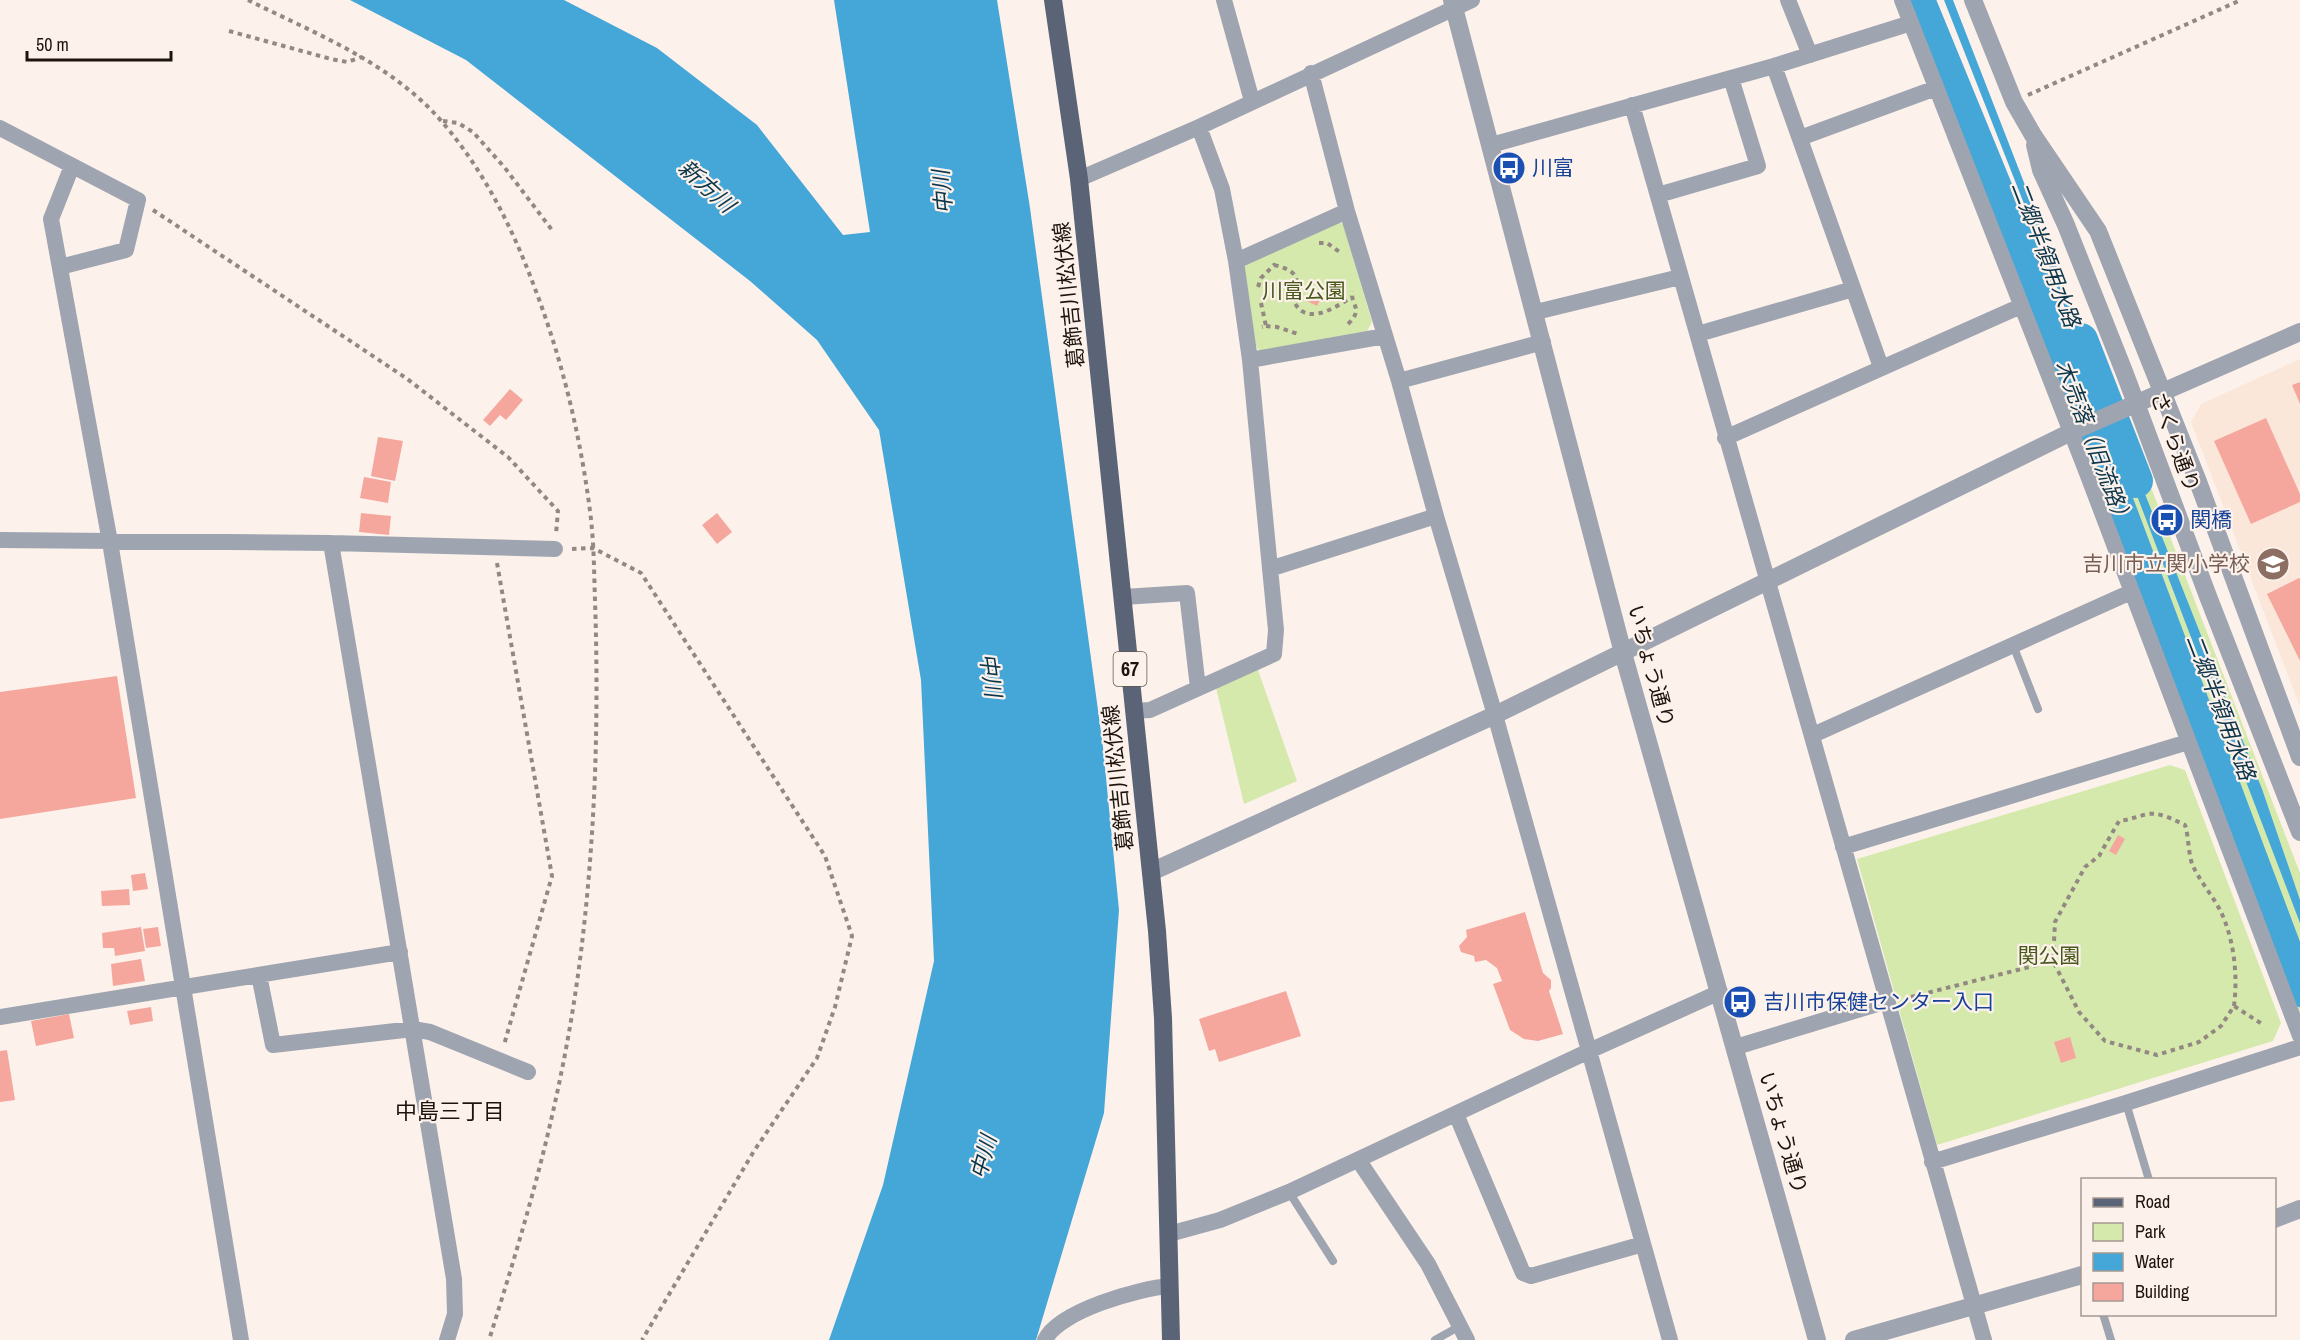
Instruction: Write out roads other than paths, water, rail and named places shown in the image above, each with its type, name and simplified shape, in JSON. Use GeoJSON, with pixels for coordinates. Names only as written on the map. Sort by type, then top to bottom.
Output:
{"type":"FeatureCollection","features":[{"type":"Feature","properties":{"kind":"main road","name":"葛飾吉川松伏線"},"geometry":{"type":"LineString","coordinates":[[1053,0],[1079,179],[1151,872],[1163,1018],[1171,1340]]}},
{"type":"Feature","properties":{"kind":"street"},"geometry":{"type":"LineString","coordinates":[[1224,0],[1252,101]]}},
{"type":"Feature","properties":{"kind":"street"},"geometry":{"type":"LineString","coordinates":[[1079,179],[1199,127],[1453,4],[1472,0]]}},
{"type":"Feature","properties":{"kind":"street"},"geometry":{"type":"LineString","coordinates":[[1788,0],[1810,55]]}},
{"type":"Feature","properties":{"kind":"street"},"geometry":{"type":"LineString","coordinates":[[1902,0],[2021,306],[2075,430],[2131,592],[2300,1036]]}},
{"type":"Feature","properties":{"kind":"street","name":"さくら通り"},"geometry":{"type":"LineString","coordinates":[[1973,0],[2014,102],[2033,135],[2098,231],[2197,479],[2300,757]]}},
{"type":"Feature","properties":{"kind":"street","name":"いちょう通り"},"geometry":{"type":"LineString","coordinates":[[1453,4],[1536,312],[1623,653],[1818,1340]]}},
{"type":"Feature","properties":{"kind":"street"},"geometry":{"type":"LineString","coordinates":[[1491,145],[1774,66],[1911,22]]}},
{"type":"Feature","properties":{"kind":"street"},"geometry":{"type":"LineString","coordinates":[[1774,66],[1881,368]]}},
{"type":"Feature","properties":{"kind":"street"},"geometry":{"type":"LineString","coordinates":[[1311,74],[1347,211],[1400,381],[1436,516],[1495,715],[1670,1340]]}},
{"type":"Feature","properties":{"kind":"street"},"geometry":{"type":"LineString","coordinates":[[1658,195],[1758,166],[1731,78]]}},
{"type":"Feature","properties":{"kind":"street"},"geometry":{"type":"LineString","coordinates":[[1800,138],[1936,88]]}},
{"type":"Feature","properties":{"kind":"street"},"geometry":{"type":"LineString","coordinates":[[1632,105],[1698,334],[1725,438],[1813,735],[1984,1340]]}},
{"type":"Feature","properties":{"kind":"street"},"geometry":{"type":"LineString","coordinates":[[1134,711],[1150,710],[1274,654],[1276,630],[1250,360],[1236,261],[1224,196],[1199,127]]}},
{"type":"Feature","properties":{"kind":"street"},"geometry":{"type":"LineString","coordinates":[[0,128],[138,200],[126,250],[60,267]]}},
{"type":"Feature","properties":{"kind":"street","name":"さくら通り"},"geometry":{"type":"LineString","coordinates":[[2033,135],[2041,170],[2070,236],[2131,405],[2300,832]]}},
{"type":"Feature","properties":{"kind":"street"},"geometry":{"type":"LineString","coordinates":[[72,166],[51,219],[110,542],[241,1340]]}},
{"type":"Feature","properties":{"kind":"street"},"geometry":{"type":"LineString","coordinates":[[1236,261],[1347,211]]}},
{"type":"Feature","properties":{"kind":"street"},"geometry":{"type":"LineString","coordinates":[[1536,312],[1680,277]]}},
{"type":"Feature","properties":{"kind":"street"},"geometry":{"type":"LineString","coordinates":[[1698,334],[1853,289]]}},
{"type":"Feature","properties":{"kind":"street"},"geometry":{"type":"LineString","coordinates":[[1725,438],[2021,306]]}},
{"type":"Feature","properties":{"kind":"street"},"geometry":{"type":"LineString","coordinates":[[1151,872],[1495,715],[2075,430],[2300,332]]}},
{"type":"Feature","properties":{"kind":"street"},"geometry":{"type":"LineString","coordinates":[[1250,360],[1385,336]]}},
{"type":"Feature","properties":{"kind":"street"},"geometry":{"type":"LineString","coordinates":[[1400,381],[1543,342]]}},
{"type":"Feature","properties":{"kind":"street"},"geometry":{"type":"LineString","coordinates":[[1270,569],[1436,516]]}},
{"type":"Feature","properties":{"kind":"street"},"geometry":{"type":"LineString","coordinates":[[0,540],[331,543],[562,549]]}},
{"type":"Feature","properties":{"kind":"street"},"geometry":{"type":"LineString","coordinates":[[331,543],[454,1279],[455,1314],[447,1340]]}},
{"type":"Feature","properties":{"kind":"street"},"geometry":{"type":"LineString","coordinates":[[1813,735],[2131,592]]}},
{"type":"Feature","properties":{"kind":"street"},"geometry":{"type":"LineString","coordinates":[[1123,597],[1187,593],[1198,688]]}},
{"type":"Feature","properties":{"kind":"street"},"geometry":{"type":"LineString","coordinates":[[1843,847],[2188,742]]}},
{"type":"Feature","properties":{"kind":"street"},"geometry":{"type":"LineString","coordinates":[[0,1017],[400,952]]}},
{"type":"Feature","properties":{"kind":"street"},"geometry":{"type":"LineString","coordinates":[[259,975],[273,1045],[413,1029],[430,1032],[528,1072]]}},
{"type":"Feature","properties":{"kind":"street"},"geometry":{"type":"LineString","coordinates":[[1168,1234],[1220,1220],[1289,1192],[1720,992]]}},
{"type":"Feature","properties":{"kind":"street"},"geometry":{"type":"LineString","coordinates":[[1736,1047],[1887,1001]]}},
{"type":"Feature","properties":{"kind":"street"},"geometry":{"type":"LineString","coordinates":[[1932,1162],[2300,1047]]}},
{"type":"Feature","properties":{"kind":"street"},"geometry":{"type":"LineString","coordinates":[[1456,1114],[1523,1273],[1531,1276],[1643,1244]]}},
{"type":"Feature","properties":{"kind":"street"},"geometry":{"type":"LineString","coordinates":[[1359,1161],[1428,1263],[1463,1333]]}},
{"type":"Feature","properties":{"kind":"street"},"geometry":{"type":"LineString","coordinates":[[2276,1218],[2300,1209]]}},
{"type":"Feature","properties":{"kind":"street"},"geometry":{"type":"LineString","coordinates":[[1854,1340],[2081,1275]]}},
{"type":"Feature","properties":{"kind":"street"},"geometry":{"type":"LineString","coordinates":[[1045,1340],[1047,1335],[1068,1317],[1150,1288],[1170,1286]]}},
{"type":"Feature","properties":{"kind":"lane"},"geometry":{"type":"LineString","coordinates":[[2013,645],[2038,709]]}},
{"type":"Feature","properties":{"kind":"lane"},"geometry":{"type":"LineString","coordinates":[[2126,1103],[2149,1178]]}},
{"type":"Feature","properties":{"kind":"lane"},"geometry":{"type":"LineString","coordinates":[[1289,1192],[1333,1261]]}},
{"type":"Feature","properties":{"kind":"lane"},"geometry":{"type":"LineString","coordinates":[[2104,1316],[2111,1340]]}},
{"type":"Feature","properties":{"kind":"lane"},"geometry":{"type":"LineString","coordinates":[[1435,1340],[1463,1333]]}},
{"type":"Feature","properties":{"kind":"water"},"geometry":{"type":"Polygon","coordinates":[[[350,0],[564,0],[657,48],[757,125],[843,235],[870,232],[834,0],[997,0],[1030,208],[1103,747],[1119,910],[1104,1113],[1036,1340],[829,1340],[883,1185],[934,961],[921,680],[879,430],[817,340],[750,281],[466,60],[350,0]]]}},
{"type":"Feature","properties":{"kind":"water"},"geometry":{"type":"Polygon","coordinates":[[[1944,0],[1953,0],[2102,383],[2096,387],[1944,0]]]}},
{"type":"Feature","properties":{"kind":"water"},"geometry":{"type":"Polygon","coordinates":[[[2122,436],[2262,789],[2300,900],[2300,923],[2115,438],[2122,436]]]}},
{"type":"Feature","properties":{"kind":"waterway","name":"木売落（旧流路）"},"geometry":{"type":"LineString","coordinates":[[1918,0],[2031,275],[2300,990]]}},
{"type":"Feature","properties":{"kind":"waterway","name":"二郷半領用水路"},"geometry":{"type":"LineString","coordinates":[[2081,340],[2136,481]]}},
{"type":"Feature","properties":{"kind":"place","name":"川富"},"geometry":{"type":"Point","coordinates":[1509,168]}},
{"type":"Feature","properties":{"kind":"place","name":"関橋"},"geometry":{"type":"Point","coordinates":[2167,520]}},
{"type":"Feature","properties":{"kind":"place","name":"吉川市立関小学校"},"geometry":{"type":"Point","coordinates":[2273,564]}},
{"type":"Feature","properties":{"kind":"place","name":"吉川市保健センター入口"},"geometry":{"type":"Point","coordinates":[1740,1002]}},
{"type":"Feature","properties":{"kind":"district","name":"中島三丁目"},"geometry":{"type":"Point","coordinates":[450,1111]}},
{"type":"Feature","properties":{"kind":"water label","name":"新方川"},"geometry":{"type":"Point","coordinates":[707,186]}},
{"type":"Feature","properties":{"kind":"water label","name":"中川"},"geometry":{"type":"Point","coordinates":[942,192]}},
{"type":"Feature","properties":{"kind":"water label","name":"中川"},"geometry":{"type":"Point","coordinates":[991,675]}},
{"type":"Feature","properties":{"kind":"water label","name":"中川"},"geometry":{"type":"Point","coordinates":[983,1157]}},
{"type":"Feature","properties":{"kind":"park label","name":"川富公園"},"geometry":{"type":"Point","coordinates":[1304,291]}},
{"type":"Feature","properties":{"kind":"park label","name":"関公園"},"geometry":{"type":"Point","coordinates":[2049,956]}}]}
